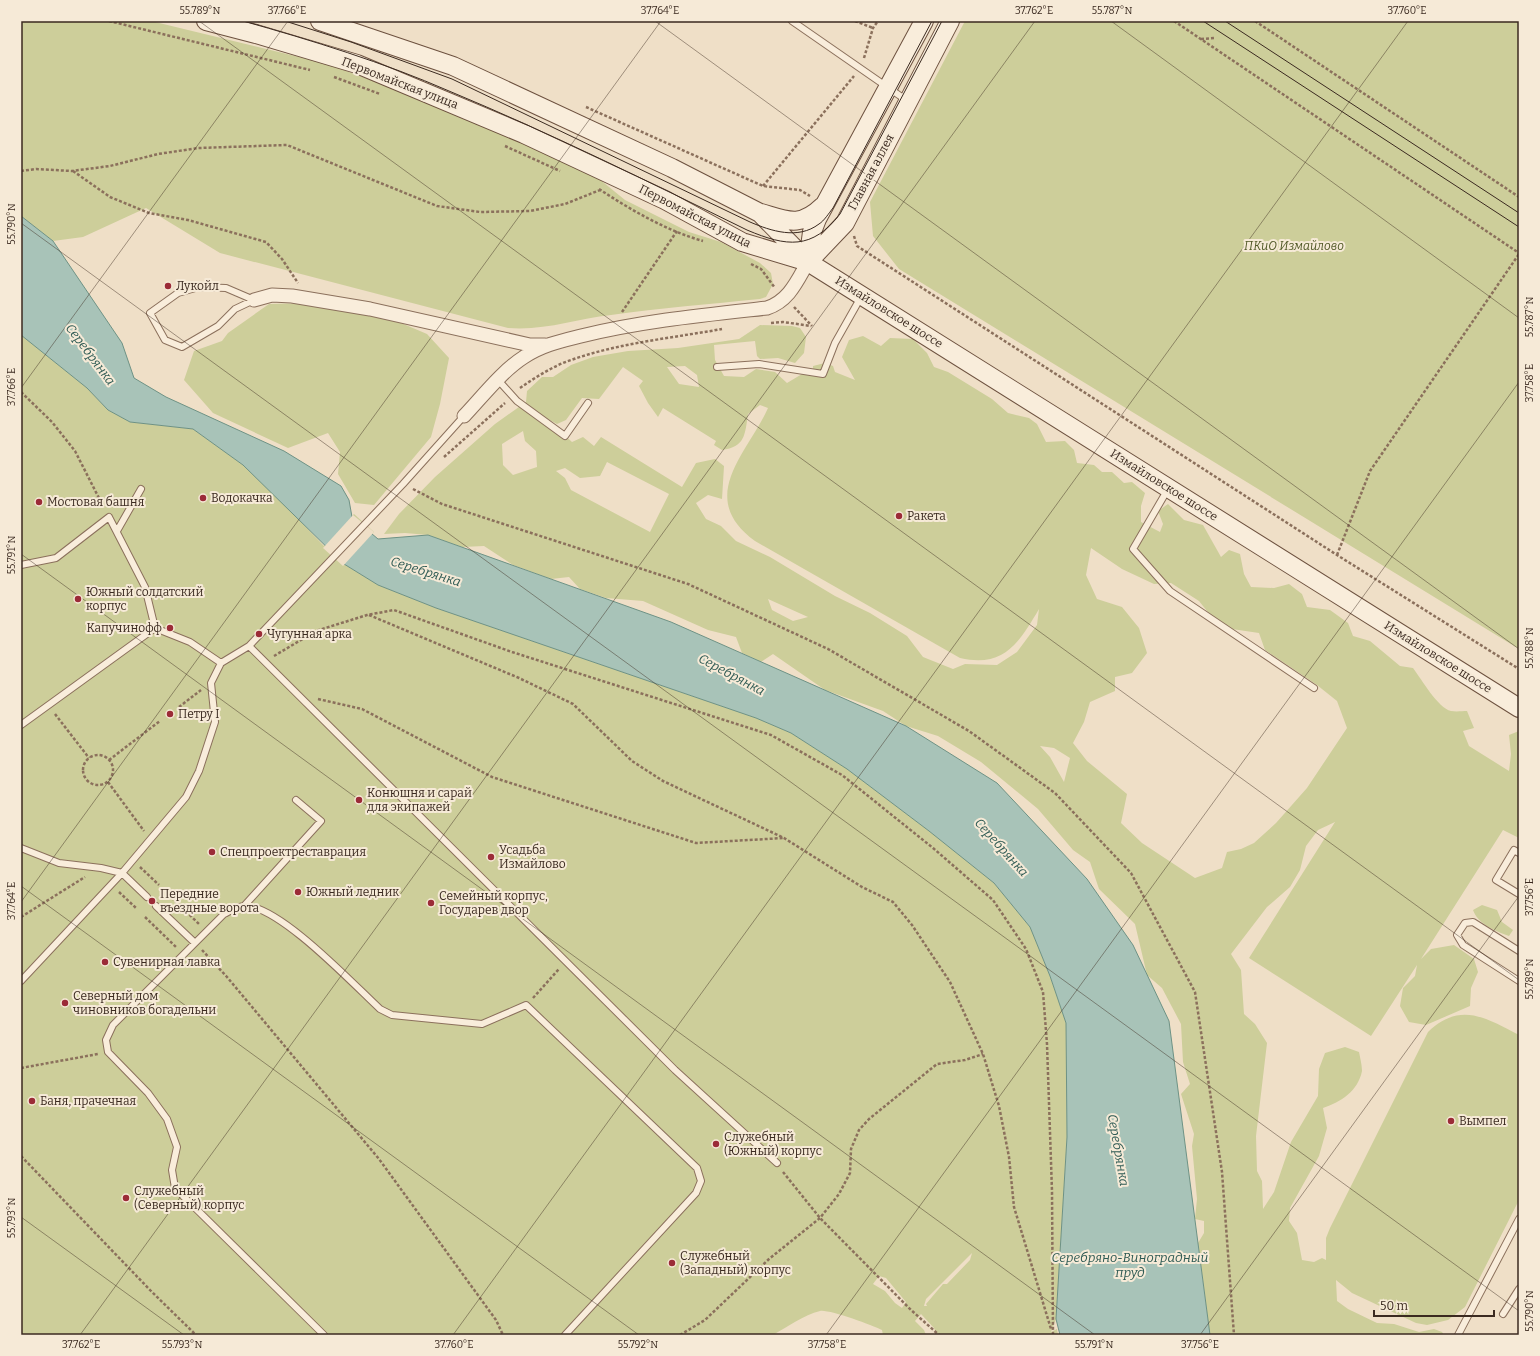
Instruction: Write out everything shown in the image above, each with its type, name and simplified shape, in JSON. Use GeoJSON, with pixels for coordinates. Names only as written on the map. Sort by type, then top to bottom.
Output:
{"type":"FeatureCollection","features":[{"type":"Feature","properties":{"kind":"main road","name":"Первомайская улица"},"geometry":{"type":"LineString","coordinates":[[206,21],[256,34],[364,67],[538,140],[665,200],[742,242],[808,262]]}},
{"type":"Feature","properties":{"kind":"main road"},"geometry":{"type":"LineString","coordinates":[[320,21],[453,66],[672,168],[760,213],[794,221],[812,217],[888,88],[924,21]]}},
{"type":"Feature","properties":{"kind":"main road","name":"Главная аллея"},"geometry":{"type":"LineString","coordinates":[[808,262],[845,223],[950,21]]}},
{"type":"Feature","properties":{"kind":"main road"},"geometry":{"type":"LineString","coordinates":[[808,262],[812,232],[819,203]]}},
{"type":"Feature","properties":{"kind":"main road"},"geometry":{"type":"LineString","coordinates":[[760,213],[808,262]]}},
{"type":"Feature","properties":{"kind":"main road","name":"Измайловское шоссе"},"geometry":{"type":"LineString","coordinates":[[808,262],[1519,708]]}},
{"type":"Feature","properties":{"kind":"street"},"geometry":{"type":"LineString","coordinates":[[464,416],[498,380],[524,357],[547,345],[610,329],[655,321],[767,308],[776,305],[791,292],[808,262]]}},
{"type":"Feature","properties":{"kind":"street"},"geometry":{"type":"LineString","coordinates":[[254,300],[272,295],[309,299],[370,309],[530,345],[547,345]]}},
{"type":"Feature","properties":{"kind":"lane"},"geometry":{"type":"LineString","coordinates":[[792,21],[908,101]]}},
{"type":"Feature","properties":{"kind":"lane"},"geometry":{"type":"LineString","coordinates":[[199,287],[226,288],[254,300],[235,309],[218,326],[182,347],[165,340],[150,313],[178,293],[199,287]]}},
{"type":"Feature","properties":{"kind":"lane"},"geometry":{"type":"LineString","coordinates":[[717,368],[759,364],[823,374],[835,343],[862,295]]}},
{"type":"Feature","properties":{"kind":"lane"},"geometry":{"type":"LineString","coordinates":[[498,380],[512,396],[565,436],[588,403]]}},
{"type":"Feature","properties":{"kind":"lane"},"geometry":{"type":"LineString","coordinates":[[21,981],[122,873],[149,839],[186,797],[199,771],[215,722],[211,682],[221,663],[249,646],[364,523],[403,484],[464,416]]}},
{"type":"Feature","properties":{"kind":"lane"},"geometry":{"type":"LineString","coordinates":[[1169,488],[1133,549],[1170,591],[1314,688]]}},
{"type":"Feature","properties":{"kind":"lane"},"geometry":{"type":"LineString","coordinates":[[117,531],[141,489]]}},
{"type":"Feature","properties":{"kind":"lane"},"geometry":{"type":"LineString","coordinates":[[21,565],[56,558],[109,517],[145,587],[155,628]]}},
{"type":"Feature","properties":{"kind":"lane"},"geometry":{"type":"LineString","coordinates":[[155,628],[190,642],[221,663]]}},
{"type":"Feature","properties":{"kind":"lane"},"geometry":{"type":"LineString","coordinates":[[21,725],[155,628]]}},
{"type":"Feature","properties":{"kind":"lane"},"geometry":{"type":"LineString","coordinates":[[249,646],[676,1070],[777,1163]]}},
{"type":"Feature","properties":{"kind":"lane"},"geometry":{"type":"LineString","coordinates":[[296,800],[321,822],[244,906],[224,914],[113,1025],[106,1040],[108,1052],[148,1093],[167,1119],[177,1147],[172,1170],[175,1188],[324,1335]]}},
{"type":"Feature","properties":{"kind":"lane"},"geometry":{"type":"LineString","coordinates":[[21,848],[59,863],[101,868],[122,873],[147,897]]}},
{"type":"Feature","properties":{"kind":"lane"},"geometry":{"type":"LineString","coordinates":[[1519,853],[1514,850],[1496,880],[1519,894]]}},
{"type":"Feature","properties":{"kind":"lane"},"geometry":{"type":"LineString","coordinates":[[156,906],[195,943]]}},
{"type":"Feature","properties":{"kind":"lane"},"geometry":{"type":"LineString","coordinates":[[244,906],[266,911],[298,933],[380,1009],[392,1015],[482,1024],[526,1005],[697,1168],[701,1181],[696,1193],[565,1335]]}},
{"type":"Feature","properties":{"kind":"lane"},"geometry":{"type":"LineString","coordinates":[[1519,951],[1472,922],[1465,923],[1457,935],[1463,945],[1519,981]]}},
{"type":"Feature","properties":{"kind":"lane"},"geometry":{"type":"LineString","coordinates":[[1458,1335],[1519,1219]]}},
{"type":"Feature","properties":{"kind":"lane"},"geometry":{"type":"LineString","coordinates":[[1503,1314],[1519,1289]]}},
{"type":"Feature","properties":{"kind":"path"},"geometry":{"type":"LineString","coordinates":[[109,21],[311,70]]}},
{"type":"Feature","properties":{"kind":"path"},"geometry":{"type":"LineString","coordinates":[[855,21],[873,28]]}},
{"type":"Feature","properties":{"kind":"path"},"geometry":{"type":"LineString","coordinates":[[819,203],[800,190],[763,186],[860,69],[873,28],[878,21]]}},
{"type":"Feature","properties":{"kind":"path"},"geometry":{"type":"LineString","coordinates":[[1174,21],[1519,253],[1370,471],[1337,555]]}},
{"type":"Feature","properties":{"kind":"path"},"geometry":{"type":"LineString","coordinates":[[1255,21],[1519,198]]}},
{"type":"Feature","properties":{"kind":"path"},"geometry":{"type":"LineString","coordinates":[[1200,39],[1215,38]]}},
{"type":"Feature","properties":{"kind":"path"},"geometry":{"type":"LineString","coordinates":[[333,76],[384,95]]}},
{"type":"Feature","properties":{"kind":"path"},"geometry":{"type":"LineString","coordinates":[[499,143],[564,173]]}},
{"type":"Feature","properties":{"kind":"path"},"geometry":{"type":"LineString","coordinates":[[21,171],[36,169],[72,171],[110,166],[158,154],[198,148],[287,145],[437,206],[480,212],[530,211],[564,204],[600,190]]}},
{"type":"Feature","properties":{"kind":"path"},"geometry":{"type":"LineString","coordinates":[[72,171],[110,197],[149,213],[188,220],[266,242],[282,259],[309,299]]}},
{"type":"Feature","properties":{"kind":"path"},"geometry":{"type":"LineString","coordinates":[[592,186],[621,205],[703,242]]}},
{"type":"Feature","properties":{"kind":"path"},"geometry":{"type":"LineString","coordinates":[[610,329],[677,231]]}},
{"type":"Feature","properties":{"kind":"path"},"geometry":{"type":"LineString","coordinates":[[857,246],[1337,555],[1519,669]]}},
{"type":"Feature","properties":{"kind":"path"},"geometry":{"type":"LineString","coordinates":[[748,262],[761,269]]}},
{"type":"Feature","properties":{"kind":"path"},"geometry":{"type":"LineString","coordinates":[[768,323],[784,322],[812,326]]}},
{"type":"Feature","properties":{"kind":"path"},"geometry":{"type":"LineString","coordinates":[[443,458],[519,389],[544,372],[570,360],[608,348],[729,328]]}},
{"type":"Feature","properties":{"kind":"path"},"geometry":{"type":"LineString","coordinates":[[21,392],[52,422],[75,451],[109,517]]}},
{"type":"Feature","properties":{"kind":"path"},"geometry":{"type":"LineString","coordinates":[[408,495],[418,484]]}},
{"type":"Feature","properties":{"kind":"path"},"geometry":{"type":"LineString","coordinates":[[413,489],[442,504],[688,584],[828,649],[969,731],[1055,793],[1131,873],[1195,992],[1222,1172],[1234,1335]]}},
{"type":"Feature","properties":{"kind":"path"},"geometry":{"type":"LineString","coordinates":[[265,661],[316,631],[367,615],[394,610],[512,652],[771,735],[842,775],[933,848],[993,900],[1026,949],[1043,992],[1047,1044],[1052,1191],[1052,1331]]}},
{"type":"Feature","properties":{"kind":"path"},"geometry":{"type":"LineString","coordinates":[[367,615],[519,678],[573,704],[632,761],[663,781],[784,838],[862,887],[893,902],[912,925],[950,982],[983,1054],[999,1106],[1009,1157],[1014,1207],[1053,1335]]}},
{"type":"Feature","properties":{"kind":"path"},"geometry":{"type":"LineString","coordinates":[[179,707],[211,682]]}},
{"type":"Feature","properties":{"kind":"path"},"geometry":{"type":"LineString","coordinates":[[298,694],[362,709],[492,777],[696,843],[784,838]]}},
{"type":"Feature","properties":{"kind":"path"},"geometry":{"type":"LineString","coordinates":[[48,706],[89,758]]}},
{"type":"Feature","properties":{"kind":"path"},"geometry":{"type":"LineString","coordinates":[[110,760],[160,721]]}},
{"type":"Feature","properties":{"kind":"path"},"geometry":{"type":"LineString","coordinates":[[97,755],[110,760],[113,774],[108,782],[99,785],[90,783],[86,780],[83,766],[89,758],[97,755]]}},
{"type":"Feature","properties":{"kind":"path"},"geometry":{"type":"LineString","coordinates":[[108,782],[149,839]]}},
{"type":"Feature","properties":{"kind":"path"},"geometry":{"type":"LineString","coordinates":[[132,860],[159,885]]}},
{"type":"Feature","properties":{"kind":"path"},"geometry":{"type":"LineString","coordinates":[[21,917],[101,868]]}},
{"type":"Feature","properties":{"kind":"path"},"geometry":{"type":"LineString","coordinates":[[111,884],[136,908]]}},
{"type":"Feature","properties":{"kind":"path"},"geometry":{"type":"LineString","coordinates":[[168,894],[207,931]]}},
{"type":"Feature","properties":{"kind":"path"},"geometry":{"type":"LineString","coordinates":[[145,917],[184,954]]}},
{"type":"Feature","properties":{"kind":"path"},"geometry":{"type":"LineString","coordinates":[[195,943],[227,977],[379,1159],[496,1320],[503,1335]]}},
{"type":"Feature","properties":{"kind":"path"},"geometry":{"type":"LineString","coordinates":[[526,1005],[566,961]]}},
{"type":"Feature","properties":{"kind":"path"},"geometry":{"type":"LineString","coordinates":[[21,1068],[108,1052]]}},
{"type":"Feature","properties":{"kind":"path"},"geometry":{"type":"LineString","coordinates":[[680,1335],[705,1320],[769,1260],[820,1218],[839,1194],[850,1173],[851,1149],[859,1130],[869,1119],[937,1064],[965,1060],[983,1054]]}},
{"type":"Feature","properties":{"kind":"path"},"geometry":{"type":"LineString","coordinates":[[21,1156],[150,1291],[196,1335]]}},
{"type":"Feature","properties":{"kind":"path"},"geometry":{"type":"LineString","coordinates":[[777,1163],[820,1218],[911,1310],[938,1335]]}},
{"type":"Feature","properties":{"kind":"green space"},"geometry":{"type":"Polygon","coordinates":[[[21,21],[151,21],[328,64],[490,125],[598,178],[625,200],[689,232],[721,242],[760,263],[771,273],[773,284],[766,297],[760,299],[629,313],[534,328],[508,328],[220,253],[146,208],[83,237],[53,241],[21,216],[21,21]]]}},
{"type":"Feature","properties":{"kind":"green space","name":"ПКиО Измайлово"},"geometry":{"type":"Polygon","coordinates":[[[965,21],[1519,21],[1519,649],[899,269],[873,236],[870,202],[965,21]]]}},
{"type":"Feature","properties":{"kind":"green space"},"geometry":{"type":"Polygon","coordinates":[[[309,303],[394,320],[427,334],[449,358],[440,404],[431,437],[374,505],[355,503],[338,474],[340,452],[328,433],[288,448],[213,413],[184,380],[194,351],[222,341],[228,333],[269,304],[309,303]]]}},
{"type":"Feature","properties":{"kind":"green space"},"geometry":{"type":"Polygon","coordinates":[[[760,325],[792,326],[800,328],[806,337],[804,353],[795,363],[778,358],[760,359],[757,356],[755,341],[714,345],[715,360],[724,376],[744,377],[756,369],[775,372],[787,383],[802,374],[813,371],[813,366],[825,363],[833,366],[835,372],[855,380],[842,357],[849,340],[863,336],[881,346],[890,338],[913,339],[927,353],[934,367],[948,372],[992,399],[1008,413],[1029,418],[1037,424],[1046,442],[1065,441],[1074,450],[1077,463],[1094,465],[1102,472],[1112,472],[1124,483],[1132,482],[1145,493],[1141,506],[1141,522],[1160,532],[1163,524],[1158,511],[1168,504],[1184,520],[1203,525],[1221,557],[1229,550],[1240,554],[1244,574],[1251,587],[1274,588],[1289,584],[1302,594],[1307,607],[1330,610],[1348,623],[1353,636],[1370,641],[1400,666],[1413,668],[1430,693],[1446,709],[1451,711],[1467,711],[1474,728],[1463,731],[1469,746],[1509,771],[1511,754],[1509,735],[1519,731],[1519,838],[1503,830],[1421,959],[1431,949],[1454,945],[1474,959],[1478,972],[1471,988],[1470,1006],[1426,1025],[1409,1022],[1400,1006],[1403,988],[1415,976],[1417,965],[1371,1036],[1249,958],[1335,822],[1318,830],[1306,846],[1300,870],[1290,887],[1267,907],[1231,954],[1241,970],[1244,1014],[1255,1024],[1267,1043],[1256,1136],[1257,1171],[1262,1181],[1263,1209],[1274,1192],[1291,1142],[1318,1096],[1319,1069],[1325,1053],[1345,1047],[1359,1052],[1362,1071],[1360,1078],[1353,1090],[1348,1095],[1323,1108],[1327,1128],[1319,1156],[1290,1208],[1289,1221],[1297,1233],[1302,1260],[1314,1262],[1322,1258],[1326,1260],[1326,1238],[1330,1228],[1428,1032],[1451,1017],[1462,1015],[1484,1018],[1519,1035],[1519,1200],[1465,1307],[1448,1320],[1427,1325],[1416,1323],[1352,1293],[1336,1280],[1337,1301],[1348,1309],[1377,1323],[1394,1324],[1419,1332],[1434,1329],[1442,1332],[1444,1335],[1210,1335],[1198,1243],[1204,1233],[1204,1221],[1195,1219],[1197,1199],[1192,1146],[1194,1134],[1181,1094],[1190,1084],[1183,1062],[1181,1024],[1162,988],[1147,975],[1135,924],[1099,889],[1090,862],[1073,850],[1038,809],[981,762],[938,736],[906,726],[883,711],[825,690],[773,654],[761,662],[742,653],[736,637],[708,630],[643,601],[606,598],[580,589],[569,577],[551,579],[513,565],[484,546],[462,547],[428,535],[405,533],[384,534],[399,514],[435,477],[495,424],[526,402],[527,391],[542,377],[553,377],[571,365],[593,357],[628,351],[678,348],[739,339],[760,325]],[[685,366],[667,367],[679,384],[699,387],[697,375],[685,366]],[[623,367],[599,399],[582,398],[566,420],[557,424],[546,418],[572,442],[583,437],[594,446],[601,437],[682,487],[696,463],[715,459],[724,466],[722,499],[708,495],[696,503],[706,519],[721,526],[736,541],[770,557],[835,596],[870,613],[907,636],[923,657],[953,669],[965,664],[997,665],[1017,652],[1037,625],[1039,609],[1017,642],[999,656],[975,660],[960,658],[755,541],[738,524],[729,508],[727,491],[739,458],[768,408],[760,405],[748,414],[745,434],[740,443],[722,450],[714,445],[716,441],[663,408],[658,417],[648,403],[639,386],[643,381],[623,367]],[[523,431],[502,444],[503,465],[513,475],[537,467],[536,451],[525,441],[523,431]],[[607,462],[600,476],[580,478],[565,468],[556,471],[565,478],[571,490],[650,532],[669,494],[607,462]],[[1091,548],[1086,575],[1097,599],[1122,607],[1139,628],[1147,653],[1132,673],[1115,677],[1115,691],[1090,702],[1084,722],[1073,743],[1087,761],[1127,794],[1121,823],[1142,843],[1195,878],[1222,868],[1227,852],[1241,849],[1254,843],[1276,823],[1307,788],[1347,728],[1337,701],[1317,685],[1265,650],[1259,633],[1232,629],[1211,616],[1199,601],[1171,583],[1154,584],[1122,569],[1091,548]],[[768,599],[772,610],[793,621],[808,617],[768,599]],[[1040,746],[1050,757],[1064,782],[1070,758],[1054,748],[1040,746]]]}},
{"type":"Feature","properties":{"kind":"green space","name":"Усадьба Измайлово"},"geometry":{"type":"Polygon","coordinates":[[[21,335],[87,388],[108,410],[130,422],[193,429],[243,465],[278,498],[324,546],[354,514],[374,532],[344,564],[378,585],[436,608],[756,718],[791,733],[847,769],[929,831],[994,883],[1030,927],[1050,976],[1066,1023],[1067,1137],[1056,1319],[1051,1332],[1057,1329],[1058,1335],[937,1335],[934,1328],[921,1314],[915,1321],[924,1330],[926,1335],[883,1335],[882,1330],[869,1325],[840,1315],[820,1311],[802,1318],[773,1335],[21,1335],[21,335]],[[972,1253],[926,1299],[924,1306],[927,1306],[926,1304],[943,1284],[947,1284],[970,1260],[972,1253]],[[879,1276],[873,1284],[885,1291],[895,1303],[902,1308],[906,1302],[886,1278],[879,1276]]]}},
{"type":"Feature","properties":{"kind":"green space"},"geometry":{"type":"Polygon","coordinates":[[[1482,905],[1497,910],[1502,922],[1513,930],[1509,936],[1483,923],[1475,915],[1473,910],[1482,905]]]}},
{"type":"Feature","properties":{"kind":"water","name":"Серебряно-Виноградный пруд"},"geometry":{"type":"Polygon","coordinates":[[[21,216],[53,241],[122,343],[134,378],[166,397],[284,451],[341,486],[349,500],[352,517],[378,539],[428,535],[671,622],[906,726],[997,783],[1087,879],[1133,945],[1169,1021],[1210,1335],[1060,1335],[1056,1319],[1067,1137],[1066,1023],[1050,976],[1030,927],[994,883],[929,831],[847,769],[791,733],[756,718],[436,608],[378,585],[344,564],[243,465],[193,429],[130,422],[108,410],[87,388],[21,335],[21,216]]]}},
{"type":"Feature","properties":{"kind":"pier"},"geometry":{"type":"Polygon","coordinates":[[[353,515],[374,532],[343,566],[323,548],[353,515]]]}},
{"type":"Feature","properties":{"kind":"tram line"},"geometry":{"type":"LineString","coordinates":[[243,21],[348,53],[425,81],[562,141],[747,230],[774,240],[787,242],[798,242],[819,234],[830,226],[840,214],[942,21]]}},
{"type":"Feature","properties":{"kind":"tram line"},"geometry":{"type":"LineString","coordinates":[[285,21],[351,42],[452,79],[750,222],[776,231],[793,233],[811,229],[825,219],[833,208],[932,21]]}},
{"type":"Feature","properties":{"kind":"tram line"},"geometry":{"type":"LineString","coordinates":[[1203,21],[1519,227]]}},
{"type":"Feature","properties":{"kind":"tram line"},"geometry":{"type":"LineString","coordinates":[[1225,21],[1519,213]]}},
{"type":"Feature","properties":{"kind":"place","name":"Лукойл"},"geometry":{"type":"Point","coordinates":[168,286]}},
{"type":"Feature","properties":{"kind":"place","name":"Водокачка"},"geometry":{"type":"Point","coordinates":[203,498]}},
{"type":"Feature","properties":{"kind":"place","name":"Мостовая башня"},"geometry":{"type":"Point","coordinates":[39,502]}},
{"type":"Feature","properties":{"kind":"place","name":"Ракета"},"geometry":{"type":"Point","coordinates":[899,516]}},
{"type":"Feature","properties":{"kind":"place","name":"Южный солдатский корпус"},"geometry":{"type":"Point","coordinates":[78,599]}},
{"type":"Feature","properties":{"kind":"place","name":"Капучинофф"},"geometry":{"type":"Point","coordinates":[170,628]}},
{"type":"Feature","properties":{"kind":"place","name":"Чугунная арка"},"geometry":{"type":"Point","coordinates":[259,634]}},
{"type":"Feature","properties":{"kind":"place","name":"Петру I"},"geometry":{"type":"Point","coordinates":[170,714]}},
{"type":"Feature","properties":{"kind":"place","name":"Конюшня и сарай для экипажей"},"geometry":{"type":"Point","coordinates":[359,800]}},
{"type":"Feature","properties":{"kind":"place","name":"Спецпроектреставрация"},"geometry":{"type":"Point","coordinates":[212,852]}},
{"type":"Feature","properties":{"kind":"place","name":"Усадьба Измайлово"},"geometry":{"type":"Point","coordinates":[491,857]}},
{"type":"Feature","properties":{"kind":"place","name":"Южный ледник"},"geometry":{"type":"Point","coordinates":[298,892]}},
{"type":"Feature","properties":{"kind":"place","name":"Передние въездные ворота"},"geometry":{"type":"Point","coordinates":[152,901]}},
{"type":"Feature","properties":{"kind":"place","name":"Семейный корпус, Государев двор"},"geometry":{"type":"Point","coordinates":[431,903]}},
{"type":"Feature","properties":{"kind":"place","name":"Сувенирная лавка"},"geometry":{"type":"Point","coordinates":[105,962]}},
{"type":"Feature","properties":{"kind":"place","name":"Северный дом чиновников богадельни"},"geometry":{"type":"Point","coordinates":[65,1003]}},
{"type":"Feature","properties":{"kind":"place","name":"Баня, прачечная"},"geometry":{"type":"Point","coordinates":[32,1101]}},
{"type":"Feature","properties":{"kind":"place","name":"Вымпел"},"geometry":{"type":"Point","coordinates":[1451,1121]}},
{"type":"Feature","properties":{"kind":"place","name":"Служебный (Южный) корпус"},"geometry":{"type":"Point","coordinates":[716,1144]}},
{"type":"Feature","properties":{"kind":"place","name":"Служебный (Северный) корпус"},"geometry":{"type":"Point","coordinates":[126,1198]}},
{"type":"Feature","properties":{"kind":"place","name":"Служебный (Западный) корпус"},"geometry":{"type":"Point","coordinates":[672,1263]}},
{"type":"Feature","properties":{"kind":"water label","name":"Серебрянка"},"geometry":{"type":"Point","coordinates":[91,354]}},
{"type":"Feature","properties":{"kind":"water label","name":"Серебрянка"},"geometry":{"type":"Point","coordinates":[426,571]}},
{"type":"Feature","properties":{"kind":"water label","name":"Серебрянка"},"geometry":{"type":"Point","coordinates":[732,674]}},
{"type":"Feature","properties":{"kind":"water label","name":"Серебрянка"},"geometry":{"type":"Point","coordinates":[1002,847]}},
{"type":"Feature","properties":{"kind":"water label","name":"Серебрянка"},"geometry":{"type":"Point","coordinates":[1119,1150]}}]}
